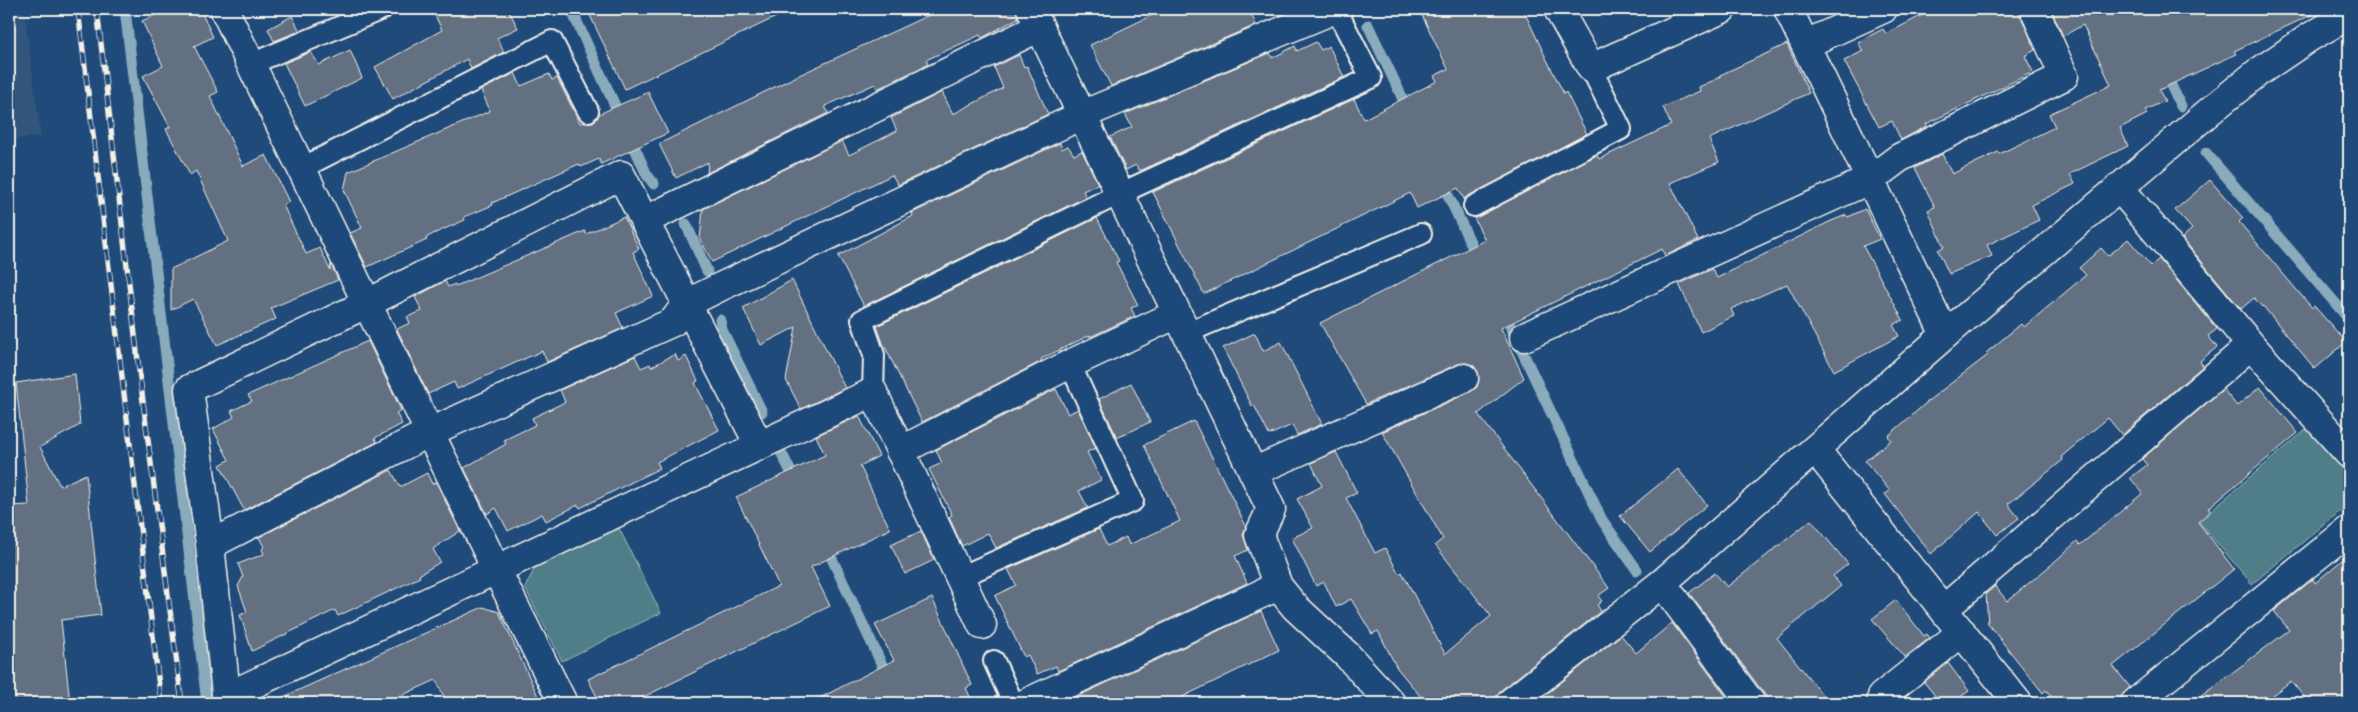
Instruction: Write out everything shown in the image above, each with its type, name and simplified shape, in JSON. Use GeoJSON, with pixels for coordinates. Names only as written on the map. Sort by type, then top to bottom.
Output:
{"type":"FeatureCollection","features":[{"type":"Feature","properties":{"kind":"street"},"geometry":{"type":"LineString","coordinates":[[224,9],[563,703]]}},
{"type":"Feature","properties":{"kind":"street"},"geometry":{"type":"LineString","coordinates":[[210,545],[430,432],[673,322],[686,304],[1082,116],[1336,9]]}},
{"type":"Feature","properties":{"kind":"street"},"geometry":{"type":"LineString","coordinates":[[1558,9],[1592,68],[1722,9]]}},
{"type":"Feature","properties":{"kind":"street"},"geometry":{"type":"LineString","coordinates":[[1788,9],[1945,336]]}},
{"type":"Feature","properties":{"kind":"street"},"geometry":{"type":"LineString","coordinates":[[1806,44],[1883,9]]}},
{"type":"Feature","properties":{"kind":"street"},"geometry":{"type":"LineString","coordinates":[[1524,337],[1871,179],[1899,158],[2064,76],[2034,9]]}},
{"type":"Feature","properties":{"kind":"street"},"geometry":{"type":"LineString","coordinates":[[1510,703],[1662,583],[1945,336],[2119,187],[2257,73],[2310,37],[2349,14]]}},
{"type":"Feature","properties":{"kind":"street"},"geometry":{"type":"LineString","coordinates":[[644,221],[1035,18],[1271,510],[1259,535],[1278,586],[1295,607],[1347,655],[1391,703]]}},
{"type":"Feature","properties":{"kind":"street"},"geometry":{"type":"LineString","coordinates":[[759,446],[621,175],[368,303],[189,389],[210,545],[226,700],[496,568],[759,446],[873,392],[982,625]]}},
{"type":"Feature","properties":{"kind":"street"},"geometry":{"type":"LineString","coordinates":[[2119,187],[2251,345],[2349,454]]}},
{"type":"Feature","properties":{"kind":"street"},"geometry":{"type":"LineString","coordinates":[[900,452],[1070,364],[1182,323]]}},
{"type":"Feature","properties":{"kind":"street"},"geometry":{"type":"LineString","coordinates":[[1944,609],[2251,345]]}},
{"type":"Feature","properties":{"kind":"street"},"geometry":{"type":"LineString","coordinates":[[1253,472],[1464,378]]}},
{"type":"Feature","properties":{"kind":"street"},"geometry":{"type":"LineString","coordinates":[[1816,449],[2018,703]]}},
{"type":"Feature","properties":{"kind":"street"},"geometry":{"type":"LineString","coordinates":[[2136,703],[2349,530]]}},
{"type":"Feature","properties":{"kind":"street"},"geometry":{"type":"LineString","coordinates":[[1662,583],[1751,703]]}},
{"type":"Feature","properties":{"kind":"street"},"geometry":{"type":"LineString","coordinates":[[1026,703],[1278,586]]}},
{"type":"Feature","properties":{"kind":"street"},"geometry":{"type":"LineString","coordinates":[[1881,703],[1882,696],[1962,632]]}},
{"type":"Feature","properties":{"kind":"lane"},"geometry":{"type":"LineString","coordinates":[[251,64],[382,9]]}},
{"type":"Feature","properties":{"kind":"lane"},"geometry":{"type":"LineString","coordinates":[[873,392],[874,354],[862,320],[1119,194],[1371,78],[1336,9]]}},
{"type":"Feature","properties":{"kind":"lane"},"geometry":{"type":"LineString","coordinates":[[302,168],[552,41],[588,111]]}},
{"type":"Feature","properties":{"kind":"lane"},"geometry":{"type":"LineString","coordinates":[[1474,206],[1621,129],[1592,68]]}},
{"type":"Feature","properties":{"kind":"lane"},"geometry":{"type":"LineString","coordinates":[[1182,323],[1421,234]]}},
{"type":"Feature","properties":{"kind":"lane"},"geometry":{"type":"LineString","coordinates":[[960,577],[1133,501],[1070,364]]}},
{"type":"Feature","properties":{"kind":"lane"},"geometry":{"type":"LineString","coordinates":[[994,661],[1013,703]]}},
{"type":"Feature","properties":{"kind":"shaded area"},"geometry":{"type":"Polygon","coordinates":[[[9,9],[24,9],[41,137],[9,139],[9,9]]]}},
{"type":"Feature","properties":{"kind":"green space"},"geometry":{"type":"Polygon","coordinates":[[[2308,428],[2349,470],[2349,504],[2252,584],[2198,521],[2308,428]]]}},
{"type":"Feature","properties":{"kind":"green space"},"geometry":{"type":"Polygon","coordinates":[[[619,528],[661,613],[562,661],[525,588],[535,567],[619,528]]]}},
{"type":"Feature","properties":{"kind":"building"},"geometry":{"type":"Polygon","coordinates":[[[169,9],[200,9],[213,37],[194,46],[218,92],[210,96],[243,166],[266,155],[289,202],[283,205],[306,254],[320,248],[330,270],[331,264],[338,280],[271,308],[276,319],[217,345],[193,299],[171,310],[171,269],[228,241],[196,171],[190,175],[166,129],[170,127],[143,76],[163,66],[142,21],[169,9]]]}},
{"type":"Feature","properties":{"kind":"building"},"geometry":{"type":"Polygon","coordinates":[[[432,9],[508,9],[518,28],[497,38],[504,52],[471,69],[467,59],[393,99],[375,67],[442,30],[432,9]]]}},
{"type":"Feature","properties":{"kind":"building"},"geometry":{"type":"Polygon","coordinates":[[[587,9],[793,9],[625,89],[587,9]]]}},
{"type":"Feature","properties":{"kind":"building"},"geometry":{"type":"Polygon","coordinates":[[[942,9],[1016,9],[1018,18],[982,38],[980,35],[926,60],[928,64],[877,89],[875,84],[825,106],[828,113],[707,173],[708,162],[676,178],[659,144],[797,76],[942,9]]]}},
{"type":"Feature","properties":{"kind":"building"},"geometry":{"type":"Polygon","coordinates":[[[1165,9],[1249,9],[1256,25],[1111,86],[1090,45],[1165,9]]]}},
{"type":"Feature","properties":{"kind":"building"},"geometry":{"type":"Polygon","coordinates":[[[1419,9],[1523,9],[1564,94],[1566,92],[1587,134],[1464,199],[1458,188],[1417,208],[1410,193],[1204,294],[1153,192],[1354,99],[1364,119],[1437,81],[1434,76],[1448,69],[1419,9]]]}},
{"type":"Feature","properties":{"kind":"building"},"geometry":{"type":"Polygon","coordinates":[[[1934,9],[2019,9],[2035,50],[2025,56],[2033,72],[1926,124],[1927,126],[1901,140],[1892,121],[1879,127],[1844,61],[1863,51],[1858,42],[1883,29],[1886,34],[1934,9]]]}},
{"type":"Feature","properties":{"kind":"building"},"geometry":{"type":"Polygon","coordinates":[[[2051,9],[2324,9],[2234,51],[2236,54],[2159,90],[2165,101],[2145,110],[2147,114],[2120,128],[2128,146],[2070,174],[2075,184],[2032,205],[2039,220],[1987,245],[1992,256],[1949,274],[1938,250],[1944,247],[1928,210],[1935,207],[1915,168],[1942,154],[1952,174],[2055,127],[2049,114],[2111,85],[2083,25],[2063,36],[2051,9]]]}},
{"type":"Feature","properties":{"kind":"building"},"geometry":{"type":"Polygon","coordinates":[[[292,16],[300,31],[274,41],[268,29],[292,16]]]}},
{"type":"Feature","properties":{"kind":"building"},"geometry":{"type":"Polygon","coordinates":[[[1316,42],[1321,50],[1329,46],[1344,77],[1142,170],[1139,170],[1136,165],[1126,170],[1110,137],[1132,127],[1125,114],[1270,53],[1272,58],[1295,46],[1297,51],[1316,42]]]}},
{"type":"Feature","properties":{"kind":"building"},"geometry":{"type":"Polygon","coordinates":[[[1787,44],[1809,93],[1709,139],[1719,162],[1670,183],[1698,240],[1665,256],[1662,249],[1501,328],[1524,378],[1478,414],[1609,588],[1598,596],[1602,601],[1597,605],[1601,611],[1500,691],[1495,703],[1426,703],[1397,668],[1378,631],[1372,634],[1351,599],[1336,607],[1324,582],[1316,586],[1292,538],[1313,528],[1297,499],[1322,486],[1311,463],[1336,452],[1357,493],[1346,498],[1375,553],[1385,548],[1399,574],[1402,572],[1445,654],[1491,616],[1435,545],[1443,539],[1382,432],[1470,392],[1477,387],[1479,380],[1478,372],[1473,365],[1466,363],[1458,364],[1366,404],[1320,323],[1485,240],[1474,218],[1597,155],[1599,159],[1671,125],[1663,107],[1700,91],[1699,87],[1721,77],[1720,75],[1787,44]]]}},
{"type":"Feature","properties":{"kind":"building"},"geometry":{"type":"Polygon","coordinates":[[[350,50],[362,78],[305,106],[284,63],[311,52],[319,65],[350,50]]]}},
{"type":"Feature","properties":{"kind":"building"},"geometry":{"type":"Polygon","coordinates":[[[1019,55],[1024,67],[1027,66],[1048,114],[898,185],[892,175],[712,262],[700,239],[703,209],[842,141],[849,155],[897,131],[891,118],[942,92],[953,114],[1003,88],[994,67],[1019,55]]]}},
{"type":"Feature","properties":{"kind":"building"},"geometry":{"type":"Polygon","coordinates":[[[515,73],[521,86],[549,74],[552,80],[557,78],[580,123],[593,122],[599,114],[648,92],[668,133],[601,164],[599,159],[581,167],[579,164],[492,203],[493,205],[464,217],[465,220],[433,234],[426,238],[427,240],[367,267],[350,233],[362,228],[344,190],[348,172],[490,111],[481,90],[515,73]]]}},
{"type":"Feature","properties":{"kind":"building"},"geometry":{"type":"Polygon","coordinates":[[[1060,143],[1062,149],[1068,146],[1074,155],[1082,151],[1098,184],[1083,191],[1086,197],[864,306],[838,256],[913,216],[912,213],[1060,143]]]}},
{"type":"Feature","properties":{"kind":"building"},"geometry":{"type":"Polygon","coordinates":[[[2210,180],[2243,218],[2239,222],[2312,308],[2314,306],[2346,342],[2315,369],[2263,306],[2254,298],[2241,309],[2182,238],[2192,229],[2175,210],[2210,180]]]}},
{"type":"Feature","properties":{"kind":"building"},"geometry":{"type":"Polygon","coordinates":[[[1865,209],[1880,239],[1863,246],[1903,320],[1893,325],[1899,336],[1834,371],[1787,284],[1731,309],[1734,316],[1701,332],[1679,284],[1712,269],[1717,278],[1829,222],[1846,215],[1848,217],[1865,209]]]}},
{"type":"Feature","properties":{"kind":"building"},"geometry":{"type":"Polygon","coordinates":[[[624,217],[639,249],[633,252],[653,296],[616,313],[623,328],[547,362],[542,351],[457,389],[454,382],[428,394],[397,329],[410,323],[407,317],[422,311],[415,297],[445,281],[448,287],[455,284],[456,286],[585,231],[586,234],[624,217]]]}},
{"type":"Feature","properties":{"kind":"building"},"geometry":{"type":"Polygon","coordinates":[[[1097,218],[1119,261],[1116,262],[1138,305],[1131,308],[1135,316],[1041,359],[1042,361],[922,422],[883,343],[877,326],[1097,218]]]}},
{"type":"Feature","properties":{"kind":"building"},"geometry":{"type":"Polygon","coordinates":[[[2128,239],[2151,266],[2159,259],[2217,329],[2208,336],[2217,347],[2200,361],[2203,366],[2122,435],[2108,418],[2061,457],[2063,460],[2008,504],[2019,518],[1997,535],[1979,512],[1931,554],[1885,494],[1890,491],[1865,461],[1891,440],[1888,436],[1933,397],[1988,355],[1986,353],[2021,324],[2024,327],[2086,275],[2079,268],[2101,248],[2108,256],[2128,239]]]}},
{"type":"Feature","properties":{"kind":"building"},"geometry":{"type":"Polygon","coordinates":[[[792,280],[845,388],[801,409],[786,380],[796,327],[761,345],[743,308],[792,280]]]}},
{"type":"Feature","properties":{"kind":"building"},"geometry":{"type":"Polygon","coordinates":[[[1255,333],[1263,351],[1281,342],[1322,424],[1297,435],[1292,425],[1269,435],[1223,348],[1255,333]]]}},
{"type":"Feature","properties":{"kind":"building"},"geometry":{"type":"Polygon","coordinates":[[[368,341],[401,410],[396,413],[402,424],[375,438],[377,442],[244,510],[220,465],[229,460],[213,429],[234,417],[231,411],[252,401],[248,395],[368,341]]]}},
{"type":"Feature","properties":{"kind":"building"},"geometry":{"type":"Polygon","coordinates":[[[675,354],[678,361],[686,356],[698,381],[695,383],[719,430],[657,462],[660,468],[580,508],[578,505],[546,521],[542,514],[508,531],[496,508],[487,514],[464,468],[506,444],[504,440],[535,425],[532,418],[565,402],[560,390],[635,356],[641,368],[650,364],[651,367],[675,354]]]}},
{"type":"Feature","properties":{"kind":"building"},"geometry":{"type":"Polygon","coordinates":[[[75,374],[80,425],[40,447],[60,486],[86,474],[101,615],[61,620],[70,703],[9,703],[9,506],[29,505],[16,383],[75,374]]]}},
{"type":"Feature","properties":{"kind":"building"},"geometry":{"type":"Polygon","coordinates":[[[1131,383],[1150,422],[1117,438],[1099,399],[1131,383]]]}},
{"type":"Feature","properties":{"kind":"building"},"geometry":{"type":"Polygon","coordinates":[[[2260,387],[2298,433],[2208,508],[2211,511],[2198,522],[2234,569],[2113,666],[2130,687],[2121,697],[2120,703],[2057,703],[2046,690],[2043,693],[1988,624],[1986,594],[1995,586],[2007,601],[2077,541],[2080,545],[2143,493],[2130,478],[2147,465],[2142,459],[2223,389],[2237,406],[2260,387]]]}},
{"type":"Feature","properties":{"kind":"building"},"geometry":{"type":"Polygon","coordinates":[[[1056,389],[1068,414],[1078,409],[1096,448],[1087,452],[1101,480],[1079,491],[1088,508],[996,548],[988,533],[962,546],[949,517],[952,515],[929,469],[942,463],[936,450],[1056,389]]]}},
{"type":"Feature","properties":{"kind":"building"},"geometry":{"type":"Polygon","coordinates":[[[859,416],[879,456],[860,466],[890,529],[811,567],[830,606],[631,703],[600,703],[588,679],[779,586],[736,497],[825,455],[816,436],[859,416]]]}},
{"type":"Feature","properties":{"kind":"building"},"geometry":{"type":"Polygon","coordinates":[[[1194,421],[1246,526],[1243,535],[1248,550],[1235,556],[1247,583],[1058,671],[1056,666],[1037,674],[1028,655],[1024,657],[995,596],[1016,585],[1008,569],[1099,529],[1107,546],[1126,537],[1129,545],[1180,521],[1144,445],[1194,421]]]}},
{"type":"Feature","properties":{"kind":"building"},"geometry":{"type":"Polygon","coordinates":[[[1678,469],[1707,505],[1650,552],[1620,516],[1678,469]]]}},
{"type":"Feature","properties":{"kind":"building"},"geometry":{"type":"Polygon","coordinates":[[[391,470],[400,487],[427,473],[432,484],[436,482],[460,531],[433,549],[440,562],[419,575],[420,577],[338,616],[335,610],[252,651],[240,615],[247,612],[238,586],[243,577],[238,564],[264,554],[262,549],[264,547],[259,537],[391,470]]]}},
{"type":"Feature","properties":{"kind":"building"},"geometry":{"type":"Polygon","coordinates":[[[1811,520],[1848,564],[1833,576],[1841,586],[1777,638],[1829,703],[1771,703],[1689,593],[1715,573],[1727,587],[1811,520]]]}},
{"type":"Feature","properties":{"kind":"building"},"geometry":{"type":"Polygon","coordinates":[[[921,531],[934,560],[905,574],[891,545],[921,531]]]}},
{"type":"Feature","properties":{"kind":"building"},"geometry":{"type":"Polygon","coordinates":[[[2349,554],[2349,703],[2309,703],[2291,681],[2262,703],[2192,703],[2289,630],[2274,611],[2313,579],[2315,583],[2349,554]]]}},
{"type":"Feature","properties":{"kind":"building"},"geometry":{"type":"Polygon","coordinates":[[[932,598],[972,685],[966,688],[973,703],[810,703],[894,660],[875,625],[932,598]]]}},
{"type":"Feature","properties":{"kind":"building"},"geometry":{"type":"Polygon","coordinates":[[[1896,600],[1924,636],[1927,634],[1930,638],[1905,657],[1872,619],[1896,600]]]}},
{"type":"Feature","properties":{"kind":"building"},"geometry":{"type":"Polygon","coordinates":[[[483,607],[499,612],[538,696],[522,703],[447,703],[436,680],[385,703],[270,703],[483,607]]]}},
{"type":"Feature","properties":{"kind":"building"},"geometry":{"type":"Polygon","coordinates":[[[1261,611],[1279,650],[1170,703],[1075,703],[1072,699],[1261,611]]]}},
{"type":"Feature","properties":{"kind":"building"},"geometry":{"type":"Polygon","coordinates":[[[1672,623],[1728,699],[1722,703],[1535,703],[1621,635],[1636,653],[1672,623]]]}},
{"type":"Feature","properties":{"kind":"building"},"geometry":{"type":"Polygon","coordinates":[[[1948,663],[1969,691],[1952,703],[1941,703],[1924,682],[1948,663]]]}},
{"type":"Feature","properties":{"kind":"waterway"},"geometry":{"type":"LineString","coordinates":[[125,9],[207,703]]}},
{"type":"Feature","properties":{"kind":"waterway"},"geometry":{"type":"LineString","coordinates":[[571,9],[622,121]]}},
{"type":"Feature","properties":{"kind":"waterway"},"geometry":{"type":"LineString","coordinates":[[1368,25],[1409,112]]}},
{"type":"Feature","properties":{"kind":"waterway"},"geometry":{"type":"LineString","coordinates":[[2164,71],[2181,106]]}},
{"type":"Feature","properties":{"kind":"waterway"},"geometry":{"type":"LineString","coordinates":[[629,135],[647,175],[654,184]]}},
{"type":"Feature","properties":{"kind":"waterway"},"geometry":{"type":"LineString","coordinates":[[2206,153],[2349,319]]}},
{"type":"Feature","properties":{"kind":"waterway"},"geometry":{"type":"LineString","coordinates":[[1441,180],[1478,259]]}},
{"type":"Feature","properties":{"kind":"waterway"},"geometry":{"type":"LineString","coordinates":[[686,224],[707,271]]}},
{"type":"Feature","properties":{"kind":"waterway"},"geometry":{"type":"LineString","coordinates":[[1503,311],[1602,520],[1637,570]]}},
{"type":"Feature","properties":{"kind":"waterway"},"geometry":{"type":"LineString","coordinates":[[720,320],[722,330],[762,412]]}},
{"type":"Feature","properties":{"kind":"waterway"},"geometry":{"type":"LineString","coordinates":[[780,450],[797,484]]}},
{"type":"Feature","properties":{"kind":"waterway"},"geometry":{"type":"LineString","coordinates":[[825,544],[900,703]]}},
{"type":"Feature","properties":{"kind":"railway"},"geometry":{"type":"LineString","coordinates":[[78,9],[161,703]]}},
{"type":"Feature","properties":{"kind":"railway"},"geometry":{"type":"LineString","coordinates":[[97,9],[140,378],[182,703]]}}]}
